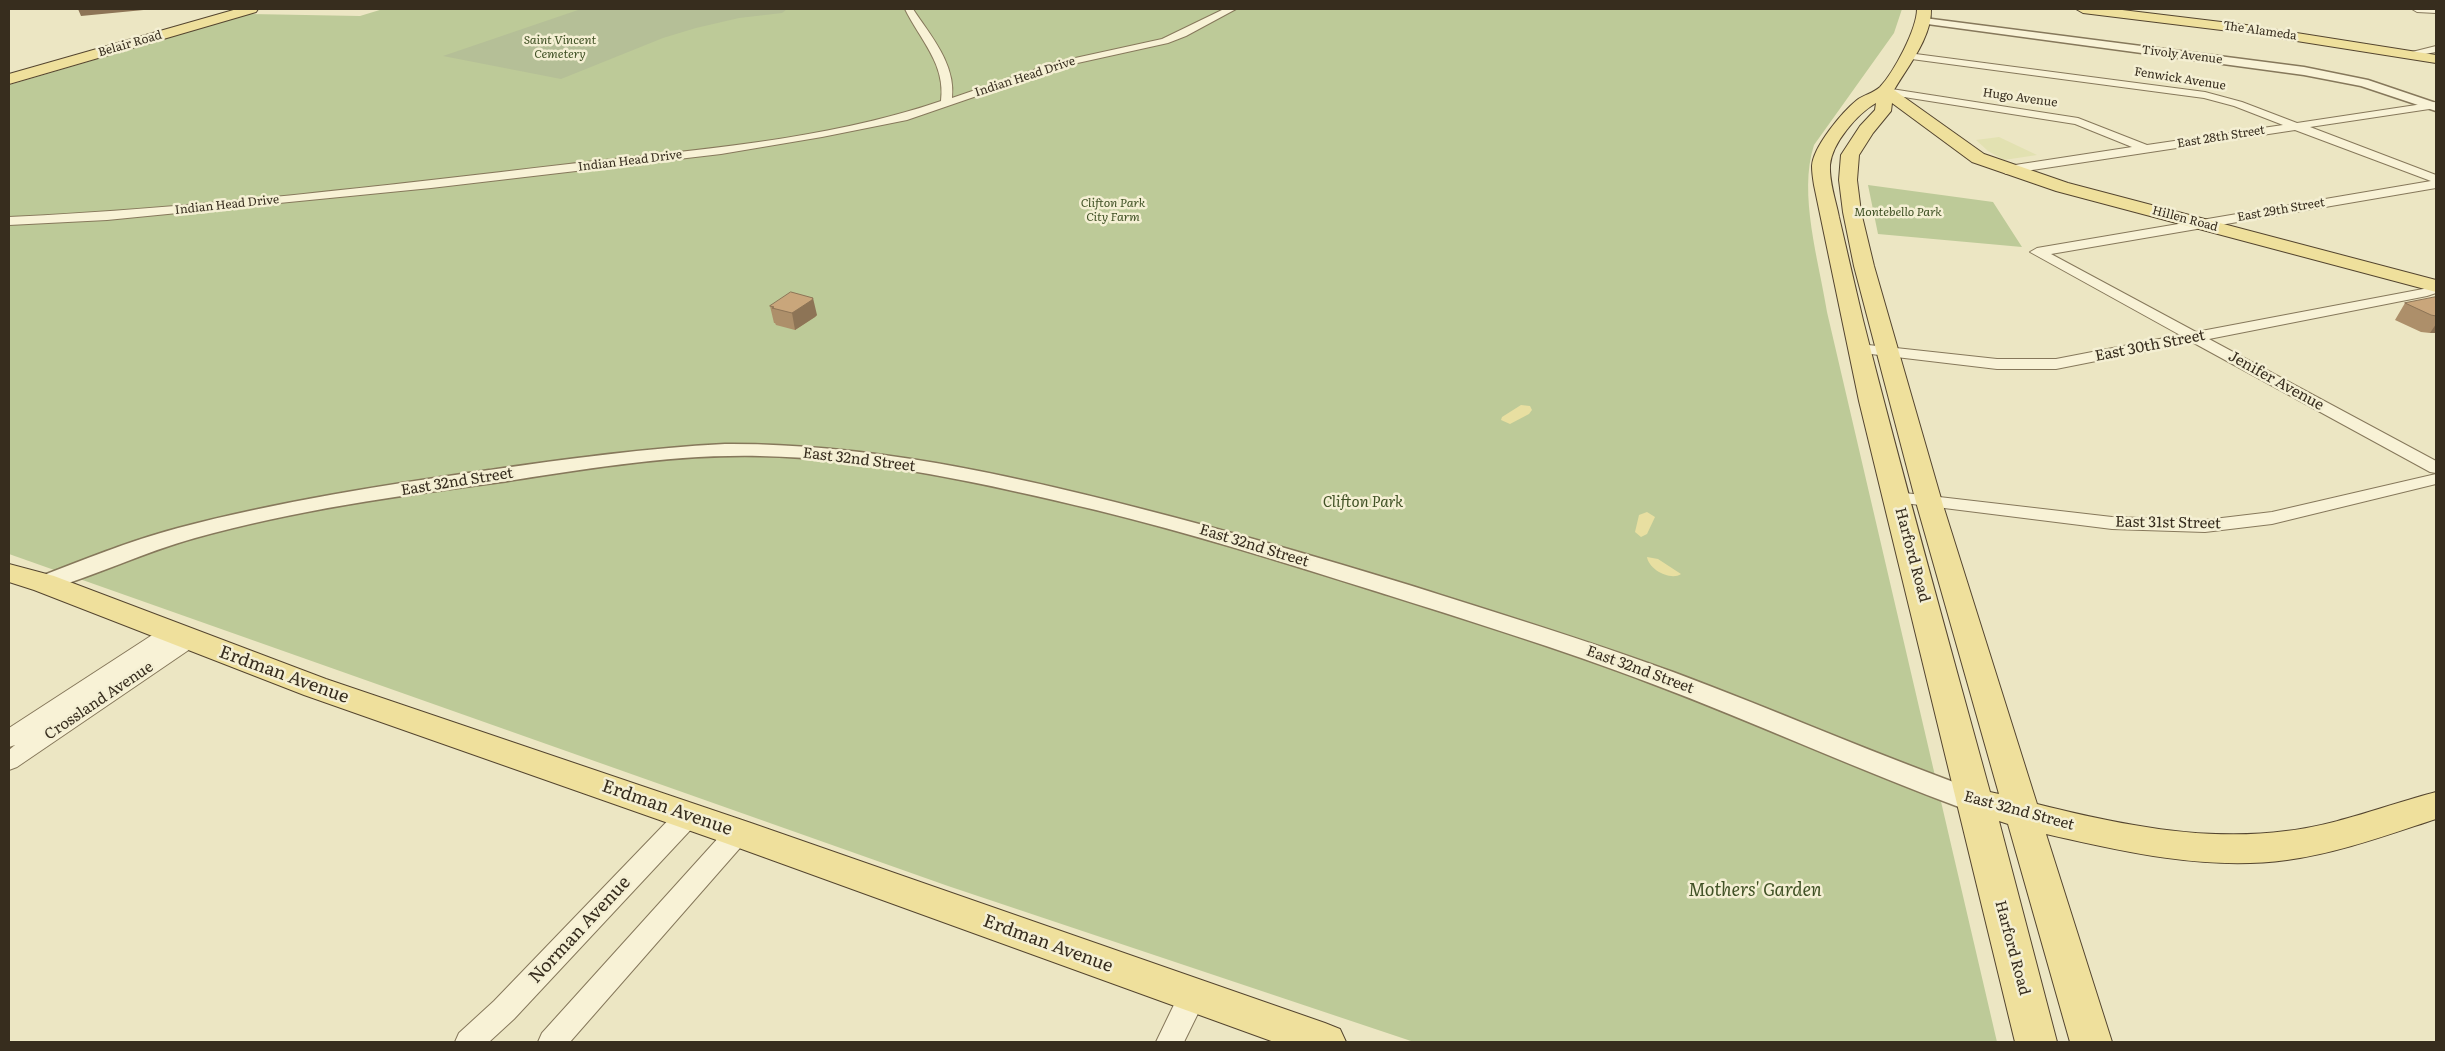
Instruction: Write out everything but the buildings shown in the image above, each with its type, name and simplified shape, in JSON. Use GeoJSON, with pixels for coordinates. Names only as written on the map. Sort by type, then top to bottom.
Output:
{"type":"FeatureCollection","features":[{"type":"Feature","properties":{"kind":"main road","name":"Belair Road"},"geometry":{"type":"LineString","coordinates":[[9,79],[251,9]]}},
{"type":"Feature","properties":{"kind":"main road","name":"The Alameda"},"geometry":{"type":"LineString","coordinates":[[2083,9],[2254,30],[2409,54],[2434,52]]}},
{"type":"Feature","properties":{"kind":"main road","name":"The Alameda"},"geometry":{"type":"LineString","coordinates":[[2139,9],[2263,24],[2434,52]]}},
{"type":"Feature","properties":{"kind":"main road","name":"Harford Road"},"geometry":{"type":"LineString","coordinates":[[1924,15],[1908,56],[1877,102],[1850,155],[1848,180],[1864,266],[1930,502],[2090,1042]]}},
{"type":"Feature","properties":{"kind":"main road","name":"Harford Road"},"geometry":{"type":"LineString","coordinates":[[1877,102],[1842,126],[1824,152],[1820,166],[1842,283],[1896,497],[1977,802],[2036,1042]]}},
{"type":"Feature","properties":{"kind":"main road","name":"Hillen Road"},"geometry":{"type":"LineString","coordinates":[[1877,102],[1922,119],[1968,152],[2006,170],[2062,187],[2436,286]]}},
{"type":"Feature","properties":{"kind":"main road","name":"Hillen Road"},"geometry":{"type":"LineString","coordinates":[[1877,102],[1922,108],[1939,125],[1942,132]]}},
{"type":"Feature","properties":{"kind":"main road","name":"Erdman Avenue"},"geometry":{"type":"LineString","coordinates":[[9,573],[44,583],[179,637],[1325,1042]]}},
{"type":"Feature","properties":{"kind":"main road","name":"East 32nd Street"},"geometry":{"type":"LineString","coordinates":[[1977,802],[2024,815],[2112,834],[2176,844],[2219,848],[2264,848],[2327,837],[2384,822],[2436,805]]}},
{"type":"Feature","properties":{"kind":"street"},"geometry":{"type":"LineString","coordinates":[[909,9],[946,74],[949,93],[946,103]]}},
{"type":"Feature","properties":{"kind":"street","name":"Indian Head Drive"},"geometry":{"type":"LineString","coordinates":[[9,221],[180,210],[431,184],[721,150],[883,123],[1061,64],[1175,38],[1231,9]]}},
{"type":"Feature","properties":{"kind":"street"},"geometry":{"type":"LineString","coordinates":[[2417,9],[2436,10]]}},
{"type":"Feature","properties":{"kind":"street","name":"Tivoly Avenue"},"geometry":{"type":"LineString","coordinates":[[1924,15],[2304,71],[2364,82],[2435,106]]}},
{"type":"Feature","properties":{"kind":"street","name":"Fenwick Avenue"},"geometry":{"type":"LineString","coordinates":[[1908,56],[2205,95],[2230,102],[2436,179]]}},
{"type":"Feature","properties":{"kind":"street","name":"Hugo Avenue"},"geometry":{"type":"LineString","coordinates":[[1877,102],[2078,121],[2146,148]]}},
{"type":"Feature","properties":{"kind":"street","name":"East 28th Street"},"geometry":{"type":"LineString","coordinates":[[2006,170],[2435,106]]}},
{"type":"Feature","properties":{"kind":"street","name":"East 29th Street"},"geometry":{"type":"LineString","coordinates":[[2037,252],[2436,184]]}},
{"type":"Feature","properties":{"kind":"street","name":"Jenifer Avenue"},"geometry":{"type":"LineString","coordinates":[[2037,252],[2436,468]]}},
{"type":"Feature","properties":{"kind":"street","name":"East 30th Street"},"geometry":{"type":"LineString","coordinates":[[1859,349],[1988,363],[2042,365],[2094,358],[2427,292],[2436,286]]}},
{"type":"Feature","properties":{"kind":"street","name":"East 32nd Street"},"geometry":{"type":"LineString","coordinates":[[44,583],[181,534],[356,497],[576,464],[676,453],[750,450],[824,454],[936,470],[1036,490],[1102,504],[1238,540],[1497,621],[1624,664],[1977,802]]}},
{"type":"Feature","properties":{"kind":"street","name":"East 31st Street"},"geometry":{"type":"LineString","coordinates":[[1896,497],[2120,524],[2205,526],[2272,518],[2436,479]]}},
{"type":"Feature","properties":{"kind":"street","name":"Crossland Avenue"},"geometry":{"type":"LineString","coordinates":[[9,739],[179,637]]}},
{"type":"Feature","properties":{"kind":"street","name":"Crossland Avenue"},"geometry":{"type":"LineString","coordinates":[[9,761],[179,637]]}},
{"type":"Feature","properties":{"kind":"street","name":"Norman Avenue"},"geometry":{"type":"LineString","coordinates":[[469,1042],[504,1010],[688,816]]}},
{"type":"Feature","properties":{"kind":"street"},"geometry":{"type":"LineString","coordinates":[[552,1042],[738,833]]}},
{"type":"Feature","properties":{"kind":"street"},"geometry":{"type":"LineString","coordinates":[[1170,1042],[1193,996]]}},
{"type":"Feature","properties":{"kind":"green space","name":"Clifton Park"},"geometry":{"type":"Polygon","coordinates":[[[383,9],[1902,9],[1894,33],[1814,145],[1808,185],[1809,206],[1827,312],[1997,1042],[1414,1042],[948,886],[9,554],[9,85],[250,14],[360,16],[383,9]]]}},
{"type":"Feature","properties":{"kind":"green space","name":"Saint Vincent Cemetery"},"geometry":{"type":"Polygon","coordinates":[[[581,9],[787,9],[782,13],[739,18],[663,38],[561,79],[443,56],[581,9]]]}},
{"type":"Feature","properties":{"kind":"green space"},"geometry":{"type":"Polygon","coordinates":[[[1999,137],[2037,155],[2004,160],[1988,151],[1976,140],[1999,137]]]}},
{"type":"Feature","properties":{"kind":"green space","name":"Montebello Park"},"geometry":{"type":"Polygon","coordinates":[[[1868,185],[1993,202],[2022,247],[1878,234],[1868,185]]]}},
{"type":"Feature","properties":{"kind":"sand"},"geometry":{"type":"Polygon","coordinates":[[[1521,405],[1530,406],[1532,410],[1529,414],[1510,424],[1501,420],[1502,417],[1521,405]]]}},
{"type":"Feature","properties":{"kind":"sand"},"geometry":{"type":"Polygon","coordinates":[[[1647,512],[1655,517],[1647,534],[1641,537],[1635,532],[1639,515],[1647,512]]]}},
{"type":"Feature","properties":{"kind":"sand"},"geometry":{"type":"Polygon","coordinates":[[[1647,557],[1658,559],[1681,574],[1672,576],[1661,573],[1652,566],[1647,557]]]}},
{"type":"Feature","properties":{"kind":"park label","name":"Clifton Park City Farm"},"geometry":{"type":"Point","coordinates":[1113,210]}},
{"type":"Feature","properties":{"kind":"park label","name":"Mothers' Garden"},"geometry":{"type":"Point","coordinates":[1755,891]}}]}
